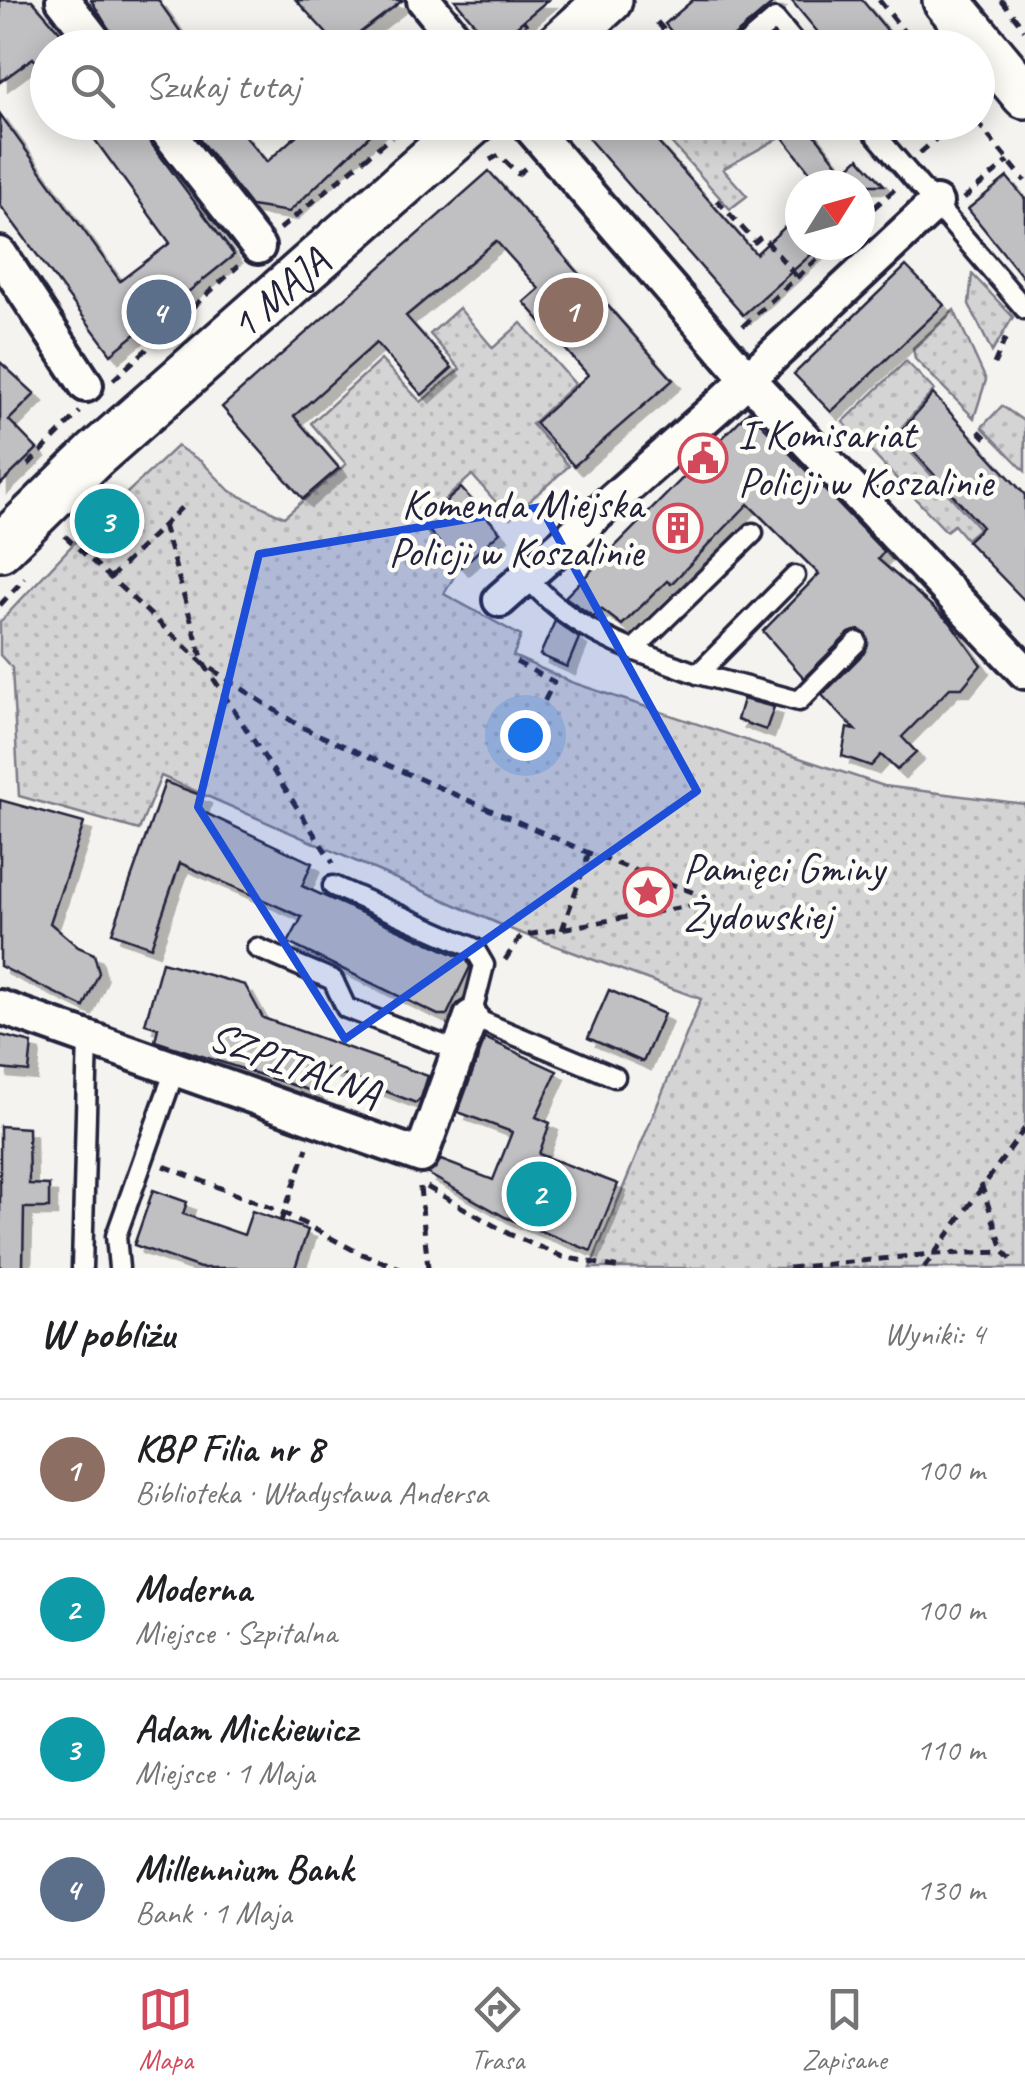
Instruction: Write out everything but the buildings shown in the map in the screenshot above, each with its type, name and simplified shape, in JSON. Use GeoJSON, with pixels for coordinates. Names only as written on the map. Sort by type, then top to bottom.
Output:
{"type":"FeatureCollection","features":[{"type":"Feature","properties":{"kind":"street"},"geometry":{"type":"LineString","coordinates":[[62,0],[86,30]]}},
{"type":"Feature","properties":{"kind":"street"},"geometry":{"type":"LineString","coordinates":[[424,0],[448,30]]}},
{"type":"Feature","properties":{"kind":"street"},"geometry":{"type":"LineString","coordinates":[[576,30],[609,0]]}},
{"type":"Feature","properties":{"kind":"street"},"geometry":{"type":"LineString","coordinates":[[946,0],[971,30]]}},
{"type":"Feature","properties":{"kind":"street"},"geometry":{"type":"LineString","coordinates":[[995,59],[1025,95]]}},
{"type":"Feature","properties":{"kind":"street","name":"1 MAJA"},"geometry":{"type":"LineString","coordinates":[[174,140],[258,247]]}},
{"type":"Feature","properties":{"kind":"street"},"geometry":{"type":"LineString","coordinates":[[541,140],[748,380],[1025,672]]}},
{"type":"Feature","properties":{"kind":"street","name":"1 MAJA"},"geometry":{"type":"LineString","coordinates":[[13,563],[94,455],[476,144]]}},
{"type":"Feature","properties":{"kind":"street"},"geometry":{"type":"LineString","coordinates":[[500,600],[941,208]]}},
{"type":"Feature","properties":{"kind":"street"},"geometry":{"type":"LineString","coordinates":[[0,254],[92,393]]}},
{"type":"Feature","properties":{"kind":"street","name":"SZPITALNA"},"geometry":{"type":"LineString","coordinates":[[0,1007],[421,1156],[471,1017]]}},
{"type":"Feature","properties":{"kind":"lane"},"geometry":{"type":"LineString","coordinates":[[762,30],[775,19],[784,30]]}},
{"type":"Feature","properties":{"kind":"lane"},"geometry":{"type":"LineString","coordinates":[[881,140],[1025,309]]}},
{"type":"Feature","properties":{"kind":"lane"},"geometry":{"type":"LineString","coordinates":[[633,650],[753,534]]}},
{"type":"Feature","properties":{"kind":"lane"},"geometry":{"type":"LineString","coordinates":[[526,576],[548,602],[584,630],[698,674],[799,701],[857,642]]}},
{"type":"Feature","properties":{"kind":"lane"},"geometry":{"type":"LineString","coordinates":[[698,674],[795,576]]}},
{"type":"Feature","properties":{"kind":"lane"},"geometry":{"type":"LineString","coordinates":[[332,886],[474,948],[484,965],[471,1017],[615,1077]]}},
{"type":"Feature","properties":{"kind":"lane"},"geometry":{"type":"LineString","coordinates":[[257,948],[334,980],[346,1008],[456,1050]]}},
{"type":"Feature","properties":{"kind":"lane"},"geometry":{"type":"LineString","coordinates":[[82,1268],[88,1038]]}},
{"type":"Feature","properties":{"kind":"lane"},"geometry":{"type":"LineString","coordinates":[[119,1268],[116,1236],[176,1067]]}},
{"type":"Feature","properties":{"kind":"path"},"geometry":{"type":"LineString","coordinates":[[879,0],[903,30]]}},
{"type":"Feature","properties":{"kind":"path"},"geometry":{"type":"LineString","coordinates":[[1001,0],[1025,30]]}},
{"type":"Feature","properties":{"kind":"path"},"geometry":{"type":"LineString","coordinates":[[657,22],[664,30]]}},
{"type":"Feature","properties":{"kind":"path"},"geometry":{"type":"LineString","coordinates":[[27,466],[92,393],[386,140]]}},
{"type":"Feature","properties":{"kind":"path"},"geometry":{"type":"LineString","coordinates":[[991,140],[1025,181]]}},
{"type":"Feature","properties":{"kind":"path"},"geometry":{"type":"LineString","coordinates":[[476,144],[499,155],[518,174],[548,148]]}},
{"type":"Feature","properties":{"kind":"path"},"geometry":{"type":"LineString","coordinates":[[941,208],[1009,161]]}},
{"type":"Feature","properties":{"kind":"path"},"geometry":{"type":"LineString","coordinates":[[717,200],[755,242],[762,236],[798,277]]}},
{"type":"Feature","properties":{"kind":"path"},"geometry":{"type":"LineString","coordinates":[[743,326],[817,260]]}},
{"type":"Feature","properties":{"kind":"path"},"geometry":{"type":"LineString","coordinates":[[994,364],[1007,335]]}},
{"type":"Feature","properties":{"kind":"path"},"geometry":{"type":"LineString","coordinates":[[979,431],[987,440]]}},
{"type":"Feature","properties":{"kind":"path"},"geometry":{"type":"LineString","coordinates":[[110,578],[183,506]]}},
{"type":"Feature","properties":{"kind":"path"},"geometry":{"type":"LineString","coordinates":[[52,550],[78,524]]}},
{"type":"Feature","properties":{"kind":"path"},"geometry":{"type":"LineString","coordinates":[[163,525],[204,664],[333,862],[332,886]]}},
{"type":"Feature","properties":{"kind":"path"},"geometry":{"type":"LineString","coordinates":[[65,536],[204,664],[301,727],[588,853],[716,901],[521,936],[500,973]]}},
{"type":"Feature","properties":{"kind":"path"},"geometry":{"type":"LineString","coordinates":[[0,606],[13,563]]}},
{"type":"Feature","properties":{"kind":"path"},"geometry":{"type":"LineString","coordinates":[[516,662],[554,682],[543,704]]}},
{"type":"Feature","properties":{"kind":"path"},"geometry":{"type":"LineString","coordinates":[[562,930],[588,853]]}},
{"type":"Feature","properties":{"kind":"path"},"geometry":{"type":"LineString","coordinates":[[924,1268],[1025,1128]]}},
{"type":"Feature","properties":{"kind":"path"},"geometry":{"type":"LineString","coordinates":[[283,1217],[306,1152]]}},
{"type":"Feature","properties":{"kind":"path"},"geometry":{"type":"LineString","coordinates":[[142,1158],[400,1268]]}},
{"type":"Feature","properties":{"kind":"path"},"geometry":{"type":"LineString","coordinates":[[981,1184],[1004,1252],[1011,1258]]}},
{"type":"Feature","properties":{"kind":"path"},"geometry":{"type":"LineString","coordinates":[[420,1187],[428,1268]]}},
{"type":"Feature","properties":{"kind":"path"},"geometry":{"type":"LineString","coordinates":[[431,1187],[527,1242],[563,1257],[620,1268]]}},
{"type":"Feature","properties":{"kind":"path"},"geometry":{"type":"LineString","coordinates":[[790,1268],[933,1254],[1004,1252]]}},
{"type":"Feature","properties":{"kind":"highlighted area"},"geometry":{"type":"Polygon","coordinates":[[[541,507],[697,791],[345,1039],[198,807],[259,554],[541,507]]]}},
{"type":"Feature","properties":{"kind":"shaded area"},"geometry":{"type":"Polygon","coordinates":[[[669,140],[775,140],[723,169],[747,196],[730,209],[669,140]]]}},
{"type":"Feature","properties":{"kind":"shaded area"},"geometry":{"type":"Polygon","coordinates":[[[972,274],[1013,317],[992,352],[969,304],[972,274]]]}},
{"type":"Feature","properties":{"kind":"shaded area"},"geometry":{"type":"Polygon","coordinates":[[[459,308],[493,348],[521,323],[575,384],[532,424],[569,466],[510,518],[472,475],[419,523],[459,568],[444,594],[521,636],[513,656],[571,682],[884,786],[1025,804],[1025,1268],[590,1268],[701,999],[515,931],[161,776],[139,830],[19,796],[12,668],[0,655],[0,622],[78,539],[177,446],[202,462],[230,491],[284,517],[346,464],[311,423],[381,360],[421,402],[460,369],[430,334],[459,308]]]}},
{"type":"Feature","properties":{"kind":"shaded area"},"geometry":{"type":"Polygon","coordinates":[[[954,310],[986,380],[974,418],[915,359],[913,348],[954,310]]]}},
{"type":"Feature","properties":{"kind":"shaded area"},"geometry":{"type":"Polygon","coordinates":[[[906,361],[934,390],[895,435],[979,528],[966,539],[954,525],[946,531],[843,422],[906,361]]]}},
{"type":"Feature","properties":{"kind":"shaded area"},"geometry":{"type":"Polygon","coordinates":[[[1002,406],[1025,422],[1025,471],[982,427],[1002,406]]]}},
{"type":"Feature","properties":{"kind":"place","name":"KBP Filia nr 8"},"geometry":{"type":"Point","coordinates":[571,310]}},
{"type":"Feature","properties":{"kind":"place","name":"Millennium Bank"},"geometry":{"type":"Point","coordinates":[159,312]}},
{"type":"Feature","properties":{"kind":"place","name":"I Komisariat Policji w Koszalinie"},"geometry":{"type":"Point","coordinates":[703,458]}},
{"type":"Feature","properties":{"kind":"place","name":"Adam Mickiewicz"},"geometry":{"type":"Point","coordinates":[107,521]}},
{"type":"Feature","properties":{"kind":"place","name":"Komenda Miejska Policji w Koszalinie"},"geometry":{"type":"Point","coordinates":[678,528]}},
{"type":"Feature","properties":{"kind":"place","name":"Pamięci Gminy Żydowskiej"},"geometry":{"type":"Point","coordinates":[648,892]}},
{"type":"Feature","properties":{"kind":"place","name":"Moderna"},"geometry":{"type":"Point","coordinates":[539,1194]}}]}
